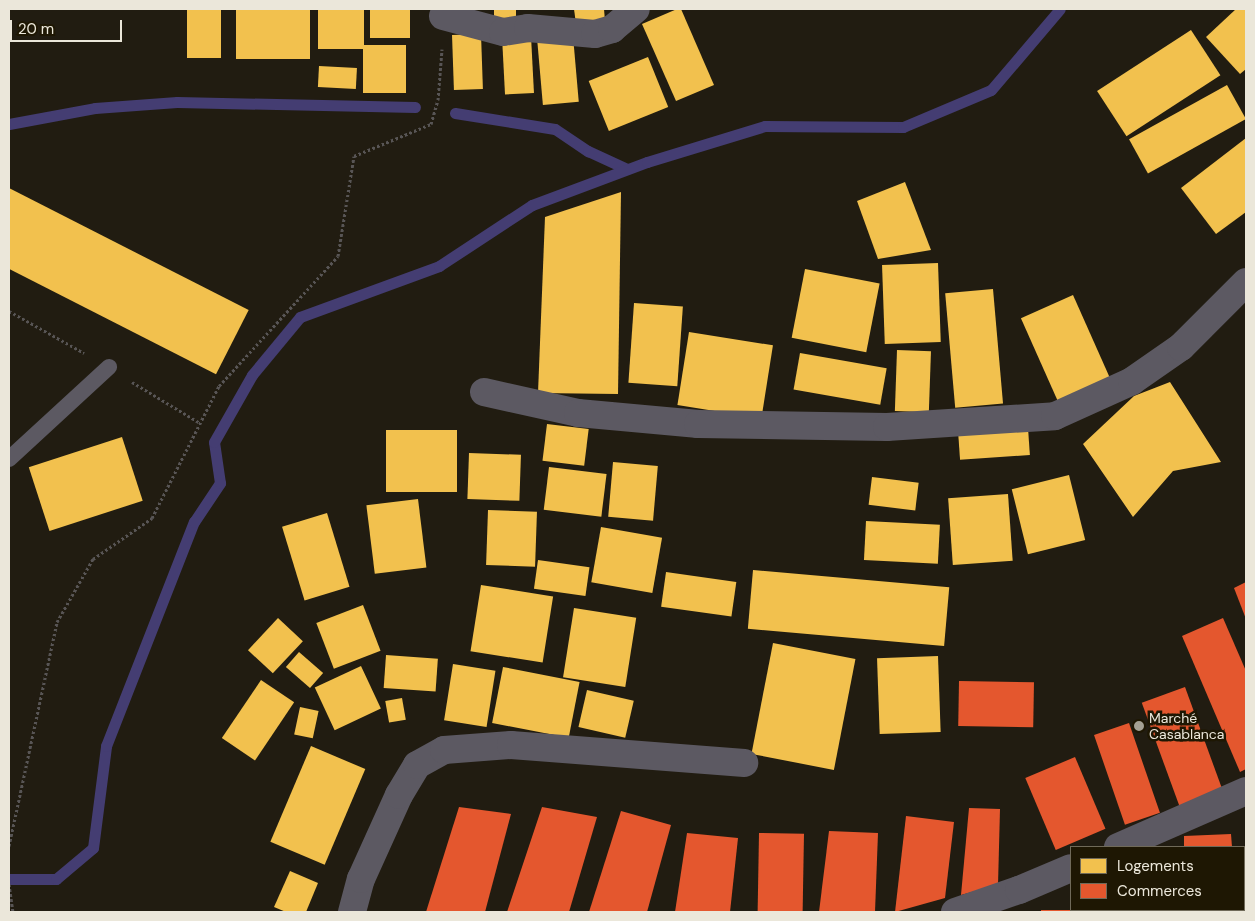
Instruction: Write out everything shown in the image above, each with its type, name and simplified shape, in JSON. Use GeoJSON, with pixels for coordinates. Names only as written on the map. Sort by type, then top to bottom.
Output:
{"type":"FeatureCollection","features":[{"type":"Feature","properties":{"kind":"street"},"geometry":{"type":"LineString","coordinates":[[443,17],[503,32],[528,28],[595,34],[612,29],[636,9]]}},
{"type":"Feature","properties":{"kind":"street"},"geometry":{"type":"LineString","coordinates":[[484,392],[578,413],[698,424],[887,427],[1055,416],[1132,380],[1181,348],[1246,282]]}},
{"type":"Feature","properties":{"kind":"street"},"geometry":{"type":"LineString","coordinates":[[352,912],[361,879],[416,765],[444,750],[511,745],[744,763]]}},
{"type":"Feature","properties":{"kind":"street"},"geometry":{"type":"LineString","coordinates":[[1120,846],[1246,791]]}},
{"type":"Feature","properties":{"kind":"street"},"geometry":{"type":"LineString","coordinates":[[955,912],[1020,890],[1070,868]]}},
{"type":"Feature","properties":{"kind":"lane"},"geometry":{"type":"LineString","coordinates":[[9,459],[109,367]]}},
{"type":"Feature","properties":{"kind":"path"},"geometry":{"type":"LineString","coordinates":[[9,846],[57,622],[93,559],[152,518],[219,386],[338,256],[354,156],[431,124],[438,100],[443,17]]}},
{"type":"Feature","properties":{"kind":"path"},"geometry":{"type":"LineString","coordinates":[[9,884],[13,912]]}},
{"type":"Feature","properties":{"kind":"building: Logements"},"geometry":{"type":"Polygon","coordinates":[[[187,9],[221,9],[221,58],[187,58],[187,9]]]}},
{"type":"Feature","properties":{"kind":"building: Logements"},"geometry":{"type":"Polygon","coordinates":[[[318,9],[364,9],[364,49],[318,49],[318,9]]]}},
{"type":"Feature","properties":{"kind":"building: Logements"},"geometry":{"type":"Polygon","coordinates":[[[370,9],[410,9],[410,38],[370,38],[370,9]]]}},
{"type":"Feature","properties":{"kind":"building: Logements"},"geometry":{"type":"Polygon","coordinates":[[[494,9],[516,9],[516,23],[494,23],[494,9]]]}},
{"type":"Feature","properties":{"kind":"building: Logements"},"geometry":{"type":"Polygon","coordinates":[[[574,9],[604,9],[605,21],[576,24],[574,9]]]}},
{"type":"Feature","properties":{"kind":"building: Logements"},"geometry":{"type":"Polygon","coordinates":[[[681,9],[714,85],[676,101],[642,24],[681,9]]]}},
{"type":"Feature","properties":{"kind":"building: Logements"},"geometry":{"type":"Polygon","coordinates":[[[1236,9],[1246,9],[1246,69],[1240,74],[1206,37],[1236,9]]]}},
{"type":"Feature","properties":{"kind":"building: Logements"},"geometry":{"type":"Polygon","coordinates":[[[236,10],[310,10],[310,59],[236,59],[236,10]]]}},
{"type":"Feature","properties":{"kind":"building: Logements"},"geometry":{"type":"Polygon","coordinates":[[[1191,30],[1220,75],[1126,136],[1097,91],[1191,30]]]}},
{"type":"Feature","properties":{"kind":"building: Logements"},"geometry":{"type":"Polygon","coordinates":[[[481,34],[483,89],[454,90],[452,35],[481,34]]]}},
{"type":"Feature","properties":{"kind":"building: Logements"},"geometry":{"type":"Polygon","coordinates":[[[531,36],[534,93],[505,94],[502,38],[531,36]]]}},
{"type":"Feature","properties":{"kind":"building: Logements"},"geometry":{"type":"Polygon","coordinates":[[[573,36],[579,102],[543,105],[537,39],[573,36]]]}},
{"type":"Feature","properties":{"kind":"building: Logements"},"geometry":{"type":"Polygon","coordinates":[[[363,45],[406,45],[406,93],[363,93],[363,45]]]}},
{"type":"Feature","properties":{"kind":"building: Logements"},"geometry":{"type":"Polygon","coordinates":[[[648,57],[668,107],[609,131],[589,81],[648,57]]]}},
{"type":"Feature","properties":{"kind":"building: Logements"},"geometry":{"type":"Polygon","coordinates":[[[319,66],[357,68],[356,89],[318,87],[319,66]]]}},
{"type":"Feature","properties":{"kind":"building: Logements"},"geometry":{"type":"Polygon","coordinates":[[[1227,85],[1246,119],[1148,173],[1129,139],[1227,85]]]}},
{"type":"Feature","properties":{"kind":"building: Logements"},"geometry":{"type":"Polygon","coordinates":[[[1246,138],[1246,212],[1216,234],[1181,188],[1246,138]]]}},
{"type":"Feature","properties":{"kind":"building: Logements"},"geometry":{"type":"Polygon","coordinates":[[[905,182],[931,250],[878,259],[857,201],[905,182]]]}},
{"type":"Feature","properties":{"kind":"building: Logements"},"geometry":{"type":"Polygon","coordinates":[[[9,188],[249,310],[216,374],[9,269],[9,188]]]}},
{"type":"Feature","properties":{"kind":"building: Logements"},"geometry":{"type":"Polygon","coordinates":[[[621,192],[618,394],[538,393],[545,217],[621,192]]]}},
{"type":"Feature","properties":{"kind":"building: Logements"},"geometry":{"type":"Polygon","coordinates":[[[938,263],[941,342],[885,344],[882,265],[938,263]]]}},
{"type":"Feature","properties":{"kind":"building: Logements"},"geometry":{"type":"Polygon","coordinates":[[[805,269],[880,284],[866,352],[792,338],[805,269]]]}},
{"type":"Feature","properties":{"kind":"building: Logements"},"geometry":{"type":"Polygon","coordinates":[[[993,289],[1003,404],[955,408],[945,293],[993,289]]]}},
{"type":"Feature","properties":{"kind":"building: Logements"},"geometry":{"type":"Polygon","coordinates":[[[1073,295],[1111,380],[1059,403],[1021,318],[1073,295]]]}},
{"type":"Feature","properties":{"kind":"building: Logements"},"geometry":{"type":"Polygon","coordinates":[[[634,303],[683,306],[677,386],[628,383],[634,303]]]}},
{"type":"Feature","properties":{"kind":"building: Logements"},"geometry":{"type":"Polygon","coordinates":[[[689,332],[773,345],[761,418],[677,405],[689,332]]]}},
{"type":"Feature","properties":{"kind":"building: Logements"},"geometry":{"type":"Polygon","coordinates":[[[897,350],[931,351],[929,412],[895,411],[897,350]]]}},
{"type":"Feature","properties":{"kind":"building: Logements"},"geometry":{"type":"Polygon","coordinates":[[[800,353],[887,368],[880,405],[794,389],[800,353]]]}},
{"type":"Feature","properties":{"kind":"building: Logements"},"geometry":{"type":"Polygon","coordinates":[[[1170,382],[1221,462],[1173,471],[1133,517],[1083,444],[1134,396],[1170,382]]]}},
{"type":"Feature","properties":{"kind":"building: Logements"},"geometry":{"type":"Polygon","coordinates":[[[547,424],[589,429],[584,466],[542,461],[547,424]]]}},
{"type":"Feature","properties":{"kind":"building: Logements"},"geometry":{"type":"Polygon","coordinates":[[[1028,428],[1030,455],[960,460],[958,433],[1028,428]]]}},
{"type":"Feature","properties":{"kind":"building: Logements"},"geometry":{"type":"Polygon","coordinates":[[[386,430],[457,430],[457,492],[386,492],[386,430]]]}},
{"type":"Feature","properties":{"kind":"building: Logements"},"geometry":{"type":"Polygon","coordinates":[[[122,437],[143,501],[50,531],[29,467],[122,437]]]}},
{"type":"Feature","properties":{"kind":"building: Logements"},"geometry":{"type":"Polygon","coordinates":[[[469,453],[521,455],[519,501],[467,499],[469,453]]]}},
{"type":"Feature","properties":{"kind":"building: Logements"},"geometry":{"type":"Polygon","coordinates":[[[613,462],[658,466],[653,521],[608,517],[613,462]]]}},
{"type":"Feature","properties":{"kind":"building: Logements"},"geometry":{"type":"Polygon","coordinates":[[[549,467],[607,474],[601,517],[544,510],[549,467]]]}},
{"type":"Feature","properties":{"kind":"building: Logements"},"geometry":{"type":"Polygon","coordinates":[[[1069,475],[1085,540],[1028,554],[1012,489],[1069,475]]]}},
{"type":"Feature","properties":{"kind":"building: Logements"},"geometry":{"type":"Polygon","coordinates":[[[872,477],[919,483],[915,511],[869,505],[872,477]]]}},
{"type":"Feature","properties":{"kind":"building: Logements"},"geometry":{"type":"Polygon","coordinates":[[[1008,494],[1013,561],[953,565],[948,498],[1008,494]]]}},
{"type":"Feature","properties":{"kind":"building: Logements"},"geometry":{"type":"Polygon","coordinates":[[[418,499],[426,567],[375,574],[366,505],[418,499]]]}},
{"type":"Feature","properties":{"kind":"building: Logements"},"geometry":{"type":"Polygon","coordinates":[[[488,510],[537,512],[535,567],[486,565],[488,510]]]}},
{"type":"Feature","properties":{"kind":"building: Logements"},"geometry":{"type":"Polygon","coordinates":[[[327,513],[350,587],[305,600],[282,527],[327,513]]]}},
{"type":"Feature","properties":{"kind":"building: Logements"},"geometry":{"type":"Polygon","coordinates":[[[866,521],[940,525],[938,564],[864,560],[866,521]]]}},
{"type":"Feature","properties":{"kind":"building: Logements"},"geometry":{"type":"Polygon","coordinates":[[[601,527],[662,538],[652,593],[591,582],[601,527]]]}},
{"type":"Feature","properties":{"kind":"building: Logements"},"geometry":{"type":"Polygon","coordinates":[[[538,560],[589,567],[585,596],[534,589],[538,560]]]}},
{"type":"Feature","properties":{"kind":"building: Logements"},"geometry":{"type":"Polygon","coordinates":[[[753,570],[949,587],[944,646],[748,629],[753,570]]]}},
{"type":"Feature","properties":{"kind":"building: Logements"},"geometry":{"type":"Polygon","coordinates":[[[666,572],[736,582],[731,617],[661,607],[666,572]]]}},
{"type":"Feature","properties":{"kind":"building: Logements"},"geometry":{"type":"Polygon","coordinates":[[[481,585],[553,596],[543,663],[471,651],[481,585]]]}},
{"type":"Feature","properties":{"kind":"building: Logements"},"geometry":{"type":"Polygon","coordinates":[[[363,605],[381,651],[334,669],[316,623],[363,605]]]}},
{"type":"Feature","properties":{"kind":"building: Logements"},"geometry":{"type":"Polygon","coordinates":[[[574,608],[636,618],[625,687],[563,677],[574,608]]]}},
{"type":"Feature","properties":{"kind":"building: Logements"},"geometry":{"type":"Polygon","coordinates":[[[278,618],[303,641],[273,673],[248,650],[278,618]]]}},
{"type":"Feature","properties":{"kind":"building: Logements"},"geometry":{"type":"Polygon","coordinates":[[[773,643],[855,659],[834,770],[751,754],[773,643]]]}},
{"type":"Feature","properties":{"kind":"building: Logements"},"geometry":{"type":"Polygon","coordinates":[[[299,652],[323,673],[310,688],[286,667],[299,652]]]}},
{"type":"Feature","properties":{"kind":"building: Logements"},"geometry":{"type":"Polygon","coordinates":[[[386,655],[438,659],[436,692],[384,688],[386,655]]]}},
{"type":"Feature","properties":{"kind":"building: Logements"},"geometry":{"type":"Polygon","coordinates":[[[938,656],[941,732],[880,734],[877,658],[938,656]]]}},
{"type":"Feature","properties":{"kind":"building: Logements"},"geometry":{"type":"Polygon","coordinates":[[[453,664],[495,671],[487,727],[444,720],[453,664]]]}},
{"type":"Feature","properties":{"kind":"building: Logements"},"geometry":{"type":"Polygon","coordinates":[[[361,666],[381,709],[335,730],[315,688],[361,666]]]}},
{"type":"Feature","properties":{"kind":"building: Logements"},"geometry":{"type":"Polygon","coordinates":[[[503,667],[580,682],[569,738],[492,723],[503,667]]]}},
{"type":"Feature","properties":{"kind":"building: Logements"},"geometry":{"type":"Polygon","coordinates":[[[261,680],[294,702],[255,760],[222,738],[261,680]]]}},
{"type":"Feature","properties":{"kind":"building: Logements"},"geometry":{"type":"Polygon","coordinates":[[[587,690],[634,701],[625,738],[578,727],[587,690]]]}},
{"type":"Feature","properties":{"kind":"building: Logements"},"geometry":{"type":"Polygon","coordinates":[[[402,698],[406,720],[389,723],[385,701],[402,698]]]}},
{"type":"Feature","properties":{"kind":"building: Logements"},"geometry":{"type":"Polygon","coordinates":[[[300,707],[319,711],[313,738],[294,734],[300,707]]]}},
{"type":"Feature","properties":{"kind":"building: Logements"},"geometry":{"type":"Polygon","coordinates":[[[311,746],[365,769],[325,865],[270,842],[311,746]]]}},
{"type":"Feature","properties":{"kind":"building: Logements"},"geometry":{"type":"Polygon","coordinates":[[[290,871],[318,883],[306,912],[286,912],[274,907],[290,871]]]}},
{"type":"Feature","properties":{"kind":"building: Commerces"},"geometry":{"type":"Polygon","coordinates":[[[1246,582],[1246,619],[1234,588],[1246,582]]]}},
{"type":"Feature","properties":{"kind":"building: Commerces"},"geometry":{"type":"Polygon","coordinates":[[[1223,618],[1246,671],[1246,769],[1240,772],[1182,636],[1223,618]]]}},
{"type":"Feature","properties":{"kind":"building: Commerces"},"geometry":{"type":"Polygon","coordinates":[[[959,681],[1034,682],[1033,727],[958,726],[959,681]]]}},
{"type":"Feature","properties":{"kind":"building: Commerces"},"geometry":{"type":"Polygon","coordinates":[[[1185,687],[1223,790],[1179,806],[1142,703],[1185,687]]]}},
{"type":"Feature","properties":{"kind":"building: Commerces"},"geometry":{"type":"Polygon","coordinates":[[[1129,723],[1160,813],[1125,825],[1094,735],[1129,723]]]}},
{"type":"Feature","properties":{"kind":"building: Commerces"},"geometry":{"type":"Polygon","coordinates":[[[1075,757],[1105,829],[1056,850],[1025,778],[1075,757]]]}},
{"type":"Feature","properties":{"kind":"building: Commerces"},"geometry":{"type":"Polygon","coordinates":[[[459,807],[511,814],[485,912],[426,912],[459,807]]]}},
{"type":"Feature","properties":{"kind":"building: Commerces"},"geometry":{"type":"Polygon","coordinates":[[[542,807],[597,817],[569,912],[507,912],[542,807]]]}},
{"type":"Feature","properties":{"kind":"building: Commerces"},"geometry":{"type":"Polygon","coordinates":[[[969,808],[1000,809],[998,885],[961,895],[969,808]]]}},
{"type":"Feature","properties":{"kind":"building: Commerces"},"geometry":{"type":"Polygon","coordinates":[[[621,811],[671,825],[647,912],[589,912],[621,811]]]}},
{"type":"Feature","properties":{"kind":"building: Commerces"},"geometry":{"type":"Polygon","coordinates":[[[906,816],[954,822],[945,898],[895,912],[906,816]]]}},
{"type":"Feature","properties":{"kind":"building: Commerces"},"geometry":{"type":"Polygon","coordinates":[[[829,831],[878,833],[875,912],[819,912],[829,831]]]}},
{"type":"Feature","properties":{"kind":"building: Commerces"},"geometry":{"type":"Polygon","coordinates":[[[687,833],[738,838],[730,912],[675,912],[687,833]]]}},
{"type":"Feature","properties":{"kind":"building: Commerces"},"geometry":{"type":"Polygon","coordinates":[[[759,833],[804,834],[803,912],[758,912],[759,833]]]}},
{"type":"Feature","properties":{"kind":"building: Commerces"},"geometry":{"type":"Polygon","coordinates":[[[1231,834],[1232,846],[1184,846],[1184,836],[1231,834]]]}},
{"type":"Feature","properties":{"kind":"building: Commerces"},"geometry":{"type":"Polygon","coordinates":[[[1041,910],[1089,911],[1089,912],[1041,912],[1041,910]]]}},
{"type":"Feature","properties":{"kind":"building: Commerces"},"geometry":{"type":"Polygon","coordinates":[[[1117,911],[1166,911],[1166,912],[1117,911]]]}},
{"type":"Feature","properties":{"kind":"building: Commerces"},"geometry":{"type":"Polygon","coordinates":[[[1186,911],[1234,911],[1234,912],[1186,911]]]}},
{"type":"Feature","properties":{"kind":"waterway"},"geometry":{"type":"LineString","coordinates":[[9,879],[56,879],[93,848],[106,746],[194,522],[220,483],[214,442],[252,375],[300,317],[439,266],[532,205],[647,162],[765,126],[903,127],[991,90],[1060,9]]}},
{"type":"Feature","properties":{"kind":"waterway"},"geometry":{"type":"LineString","coordinates":[[9,124],[95,108],[177,102],[415,107]]}},
{"type":"Feature","properties":{"kind":"waterway"},"geometry":{"type":"LineString","coordinates":[[455,113],[555,129],[588,151],[627,169]]}},
{"type":"Feature","properties":{"kind":"place","name":"Marché Casablanca"},"geometry":{"type":"Point","coordinates":[1139,726]}}]}
